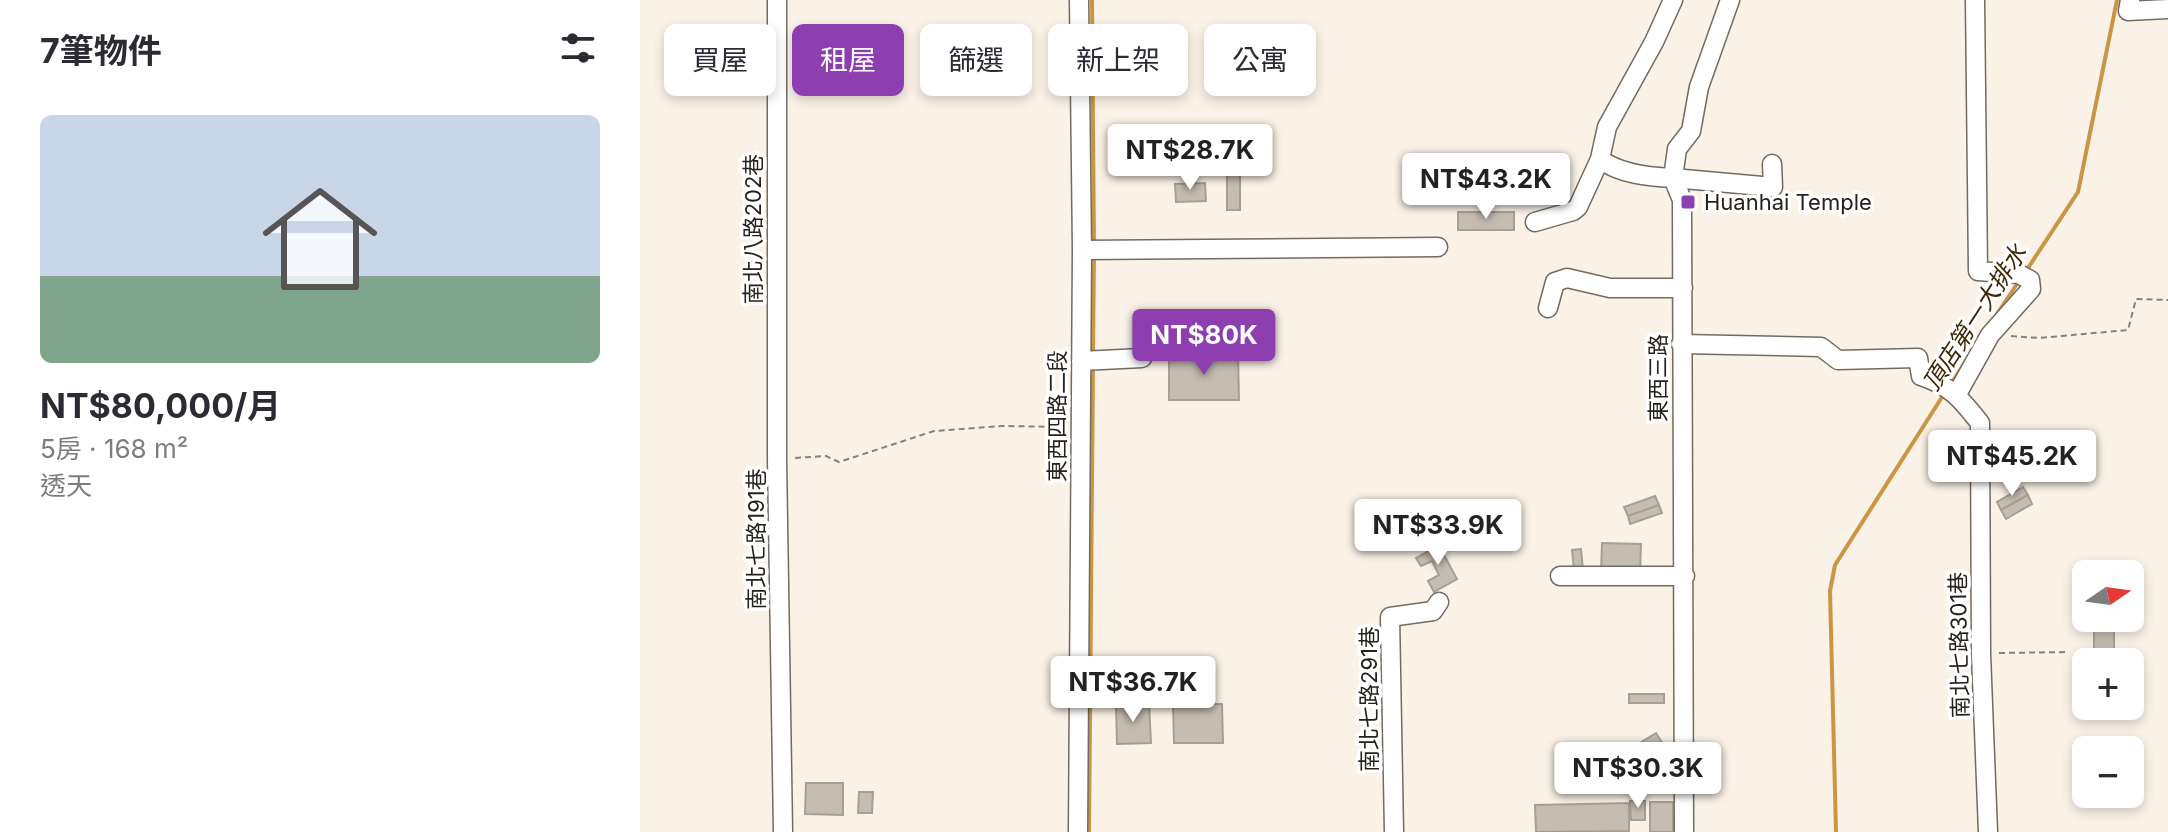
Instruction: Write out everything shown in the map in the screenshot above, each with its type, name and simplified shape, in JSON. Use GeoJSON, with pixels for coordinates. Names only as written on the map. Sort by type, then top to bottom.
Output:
{"type":"FeatureCollection","features":[{"type":"Feature","properties":{"kind":"street","name":"南北八路202巷"},"geometry":{"type":"LineString","coordinates":[[777,0],[777,459]]}},
{"type":"Feature","properties":{"kind":"street","name":"東西四路二段"},"geometry":{"type":"LineString","coordinates":[[1078,832],[1082,250],[1079,0]]}},
{"type":"Feature","properties":{"kind":"street"},"geometry":{"type":"LineString","coordinates":[[1535,222],[1578,207],[1600,159],[1607,127],[1654,42],[1673,0]]}},
{"type":"Feature","properties":{"kind":"street"},"geometry":{"type":"LineString","coordinates":[[1673,178],[1677,149],[1691,131],[1709,55],[1730,0]]}},
{"type":"Feature","properties":{"kind":"street"},"geometry":{"type":"LineString","coordinates":[[1681,344],[1821,347],[1838,360],[1918,358],[1921,376],[1957,394],[1990,335],[2031,289],[2030,280],[2019,274],[1978,271],[1975,0]]}},
{"type":"Feature","properties":{"kind":"street"},"geometry":{"type":"LineString","coordinates":[[2130,0],[2128,11],[2168,9]]}},
{"type":"Feature","properties":{"kind":"street"},"geometry":{"type":"LineString","coordinates":[[1600,159],[1611,168],[1657,178],[1773,187],[1772,164]]}},
{"type":"Feature","properties":{"kind":"street","name":"東西三路"},"geometry":{"type":"LineString","coordinates":[[1673,178],[1682,200],[1684,832]]}},
{"type":"Feature","properties":{"kind":"street"},"geometry":{"type":"LineString","coordinates":[[1082,250],[1438,247]]}},
{"type":"Feature","properties":{"kind":"street"},"geometry":{"type":"LineString","coordinates":[[1548,308],[1555,282],[1567,278],[1610,288],[1683,288]]}},
{"type":"Feature","properties":{"kind":"street"},"geometry":{"type":"LineString","coordinates":[[1081,361],[1142,358]]}},
{"type":"Feature","properties":{"kind":"street","name":"南北七路301巷"},"geometry":{"type":"LineString","coordinates":[[1957,394],[1980,423],[1981,654],[1988,832]]}},
{"type":"Feature","properties":{"kind":"street","name":"南北七路191巷"},"geometry":{"type":"LineString","coordinates":[[777,459],[783,832]]}},
{"type":"Feature","properties":{"kind":"street"},"geometry":{"type":"LineString","coordinates":[[1560,576],[1685,576]]}},
{"type":"Feature","properties":{"kind":"street","name":"南北七路291巷"},"geometry":{"type":"LineString","coordinates":[[1394,832],[1390,617],[1433,611],[1439,602]]}},
{"type":"Feature","properties":{"kind":"path"},"geometry":{"type":"LineString","coordinates":[[1990,335],[2039,338],[2128,330],[2136,299],[2168,300]]}},
{"type":"Feature","properties":{"kind":"path","name":"南北七路191巷"},"geometry":{"type":"LineString","coordinates":[[777,459],[826,456],[839,462],[934,431],[1002,426],[1081,427]]}},
{"type":"Feature","properties":{"kind":"path"},"geometry":{"type":"LineString","coordinates":[[1981,654],[2069,652]]}},
{"type":"Feature","properties":{"kind":"building"},"geometry":{"type":"Polygon","coordinates":[[[1227,173],[1240,173],[1240,210],[1227,210],[1227,173]]]}},
{"type":"Feature","properties":{"kind":"building"},"geometry":{"type":"Polygon","coordinates":[[[1205,183],[1206,201],[1176,202],[1175,184],[1205,183]]]}},
{"type":"Feature","properties":{"kind":"building"},"geometry":{"type":"Polygon","coordinates":[[[1458,212],[1514,212],[1514,230],[1458,230],[1458,212]]]}},
{"type":"Feature","properties":{"kind":"building"},"geometry":{"type":"Polygon","coordinates":[[[1226,327],[1238,327],[1238,354],[1226,354],[1226,327]]]}},
{"type":"Feature","properties":{"kind":"building"},"geometry":{"type":"Polygon","coordinates":[[[1182,329],[1210,330],[1211,348],[1182,348],[1182,329]]]}},
{"type":"Feature","properties":{"kind":"building"},"geometry":{"type":"Polygon","coordinates":[[[1169,354],[1238,354],[1239,400],[1169,400],[1169,354]]]}},
{"type":"Feature","properties":{"kind":"building"},"geometry":{"type":"Polygon","coordinates":[[[2023,487],[2028,495],[2001,510],[1997,502],[2023,487]]]}},
{"type":"Feature","properties":{"kind":"building"},"geometry":{"type":"Polygon","coordinates":[[[2028,495],[2032,504],[2006,519],[2001,510],[2028,495]]]}},
{"type":"Feature","properties":{"kind":"building"},"geometry":{"type":"Polygon","coordinates":[[[1655,496],[1659,505],[1628,516],[1624,507],[1655,496]]]}},
{"type":"Feature","properties":{"kind":"building"},"geometry":{"type":"Polygon","coordinates":[[[1659,505],[1662,513],[1630,524],[1628,516],[1659,505]]]}},
{"type":"Feature","properties":{"kind":"building"},"geometry":{"type":"Polygon","coordinates":[[[1437,542],[1457,579],[1434,592],[1428,581],[1439,575],[1432,561],[1421,566],[1416,558],[1427,552],[1425,548],[1437,542]]]}},
{"type":"Feature","properties":{"kind":"building"},"geometry":{"type":"Polygon","coordinates":[[[1602,543],[1641,544],[1640,575],[1601,574],[1602,543]]]}},
{"type":"Feature","properties":{"kind":"building"},"geometry":{"type":"Polygon","coordinates":[[[1581,549],[1583,570],[1574,570],[1572,550],[1581,549]]]}},
{"type":"Feature","properties":{"kind":"building"},"geometry":{"type":"Polygon","coordinates":[[[2094,632],[2114,632],[2114,648],[2094,648],[2094,632]]]}},
{"type":"Feature","properties":{"kind":"building"},"geometry":{"type":"Polygon","coordinates":[[[1629,694],[1664,694],[1664,703],[1629,703],[1629,694]]]}},
{"type":"Feature","properties":{"kind":"building"},"geometry":{"type":"Polygon","coordinates":[[[1149,703],[1151,743],[1117,744],[1116,704],[1149,703]]]}},
{"type":"Feature","properties":{"kind":"building"},"geometry":{"type":"Polygon","coordinates":[[[1173,704],[1222,704],[1223,743],[1174,743],[1173,704]]]}},
{"type":"Feature","properties":{"kind":"building"},"geometry":{"type":"Polygon","coordinates":[[[1656,733],[1669,754],[1643,770],[1630,749],[1656,733]]]}},
{"type":"Feature","properties":{"kind":"building"},"geometry":{"type":"Polygon","coordinates":[[[806,783],[843,783],[843,815],[805,814],[806,783]]]}},
{"type":"Feature","properties":{"kind":"building"},"geometry":{"type":"Polygon","coordinates":[[[859,792],[873,792],[872,813],[858,813],[859,792]]]}},
{"type":"Feature","properties":{"kind":"building"},"geometry":{"type":"Polygon","coordinates":[[[1630,801],[1645,801],[1645,820],[1631,820],[1630,801]]]}},
{"type":"Feature","properties":{"kind":"building"},"geometry":{"type":"Polygon","coordinates":[[[1650,802],[1673,802],[1673,832],[1650,832],[1650,802]]]}},
{"type":"Feature","properties":{"kind":"building"},"geometry":{"type":"Polygon","coordinates":[[[1629,803],[1629,831],[1536,832],[1535,805],[1629,803]]]}},
{"type":"Feature","properties":{"kind":"waterway"},"geometry":{"type":"LineString","coordinates":[[1092,0],[1094,246]]}},
{"type":"Feature","properties":{"kind":"waterway","name":"頂店第一大排水"},"geometry":{"type":"LineString","coordinates":[[2026,271],[2078,192],[2117,0]]}},
{"type":"Feature","properties":{"kind":"waterway"},"geometry":{"type":"LineString","coordinates":[[1093,354],[1094,254]]}},
{"type":"Feature","properties":{"kind":"waterway","name":"頂店第一大排水"},"geometry":{"type":"LineString","coordinates":[[1997,314],[2019,281]]}},
{"type":"Feature","properties":{"kind":"waterway","name":"頂店第一大排水"},"geometry":{"type":"LineString","coordinates":[[1951,384],[1964,364]]}},
{"type":"Feature","properties":{"kind":"waterway"},"geometry":{"type":"LineString","coordinates":[[1089,832],[1093,366]]}},
{"type":"Feature","properties":{"kind":"waterway","name":"頂店第一大排水"},"geometry":{"type":"LineString","coordinates":[[1836,832],[1830,591],[1835,565],[1944,394]]}},
{"type":"Feature","properties":{"kind":"place","name":"Huanhai Temple"},"geometry":{"type":"Point","coordinates":[1688,202]}}]}
